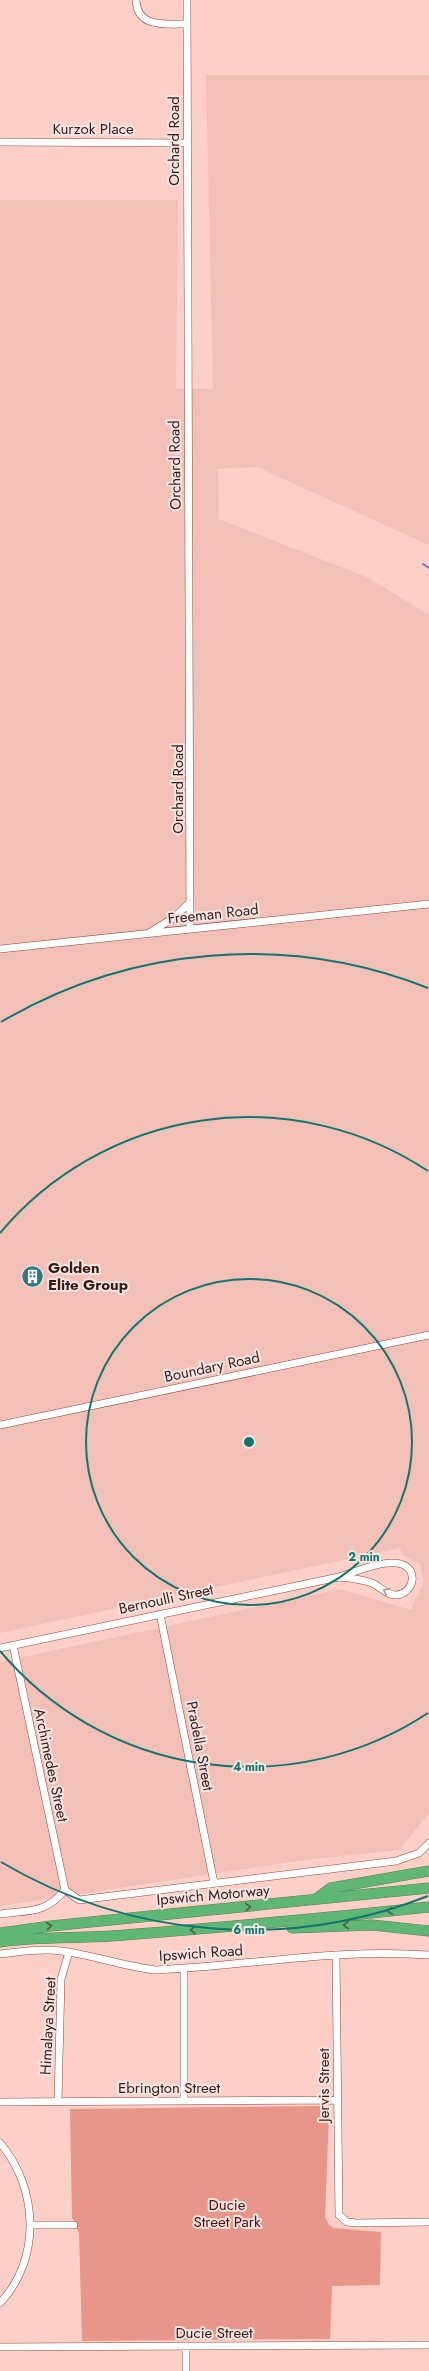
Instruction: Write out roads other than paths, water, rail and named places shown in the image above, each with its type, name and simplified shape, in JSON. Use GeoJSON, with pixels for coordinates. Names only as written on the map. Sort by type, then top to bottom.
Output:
{"type":"FeatureCollection","features":[{"type":"Feature","properties":{"kind":"highway"},"geometry":{"type":"LineString","coordinates":[[314,1900],[331,1888],[429,1871]]}},
{"type":"Feature","properties":{"kind":"highway","name":"Ipswich Motorway"},"geometry":{"type":"LineString","coordinates":[[3,1931],[429,1888]]}},
{"type":"Feature","properties":{"kind":"highway"},"geometry":{"type":"LineString","coordinates":[[0,1942],[38,1938],[120,1936],[257,1925],[429,1907]]}},
{"type":"Feature","properties":{"kind":"highway"},"geometry":{"type":"LineString","coordinates":[[257,1925],[268,1929],[372,1925],[429,1931]]}},
{"type":"Feature","properties":{"kind":"street"},"geometry":{"type":"LineString","coordinates":[[136,0],[137,10],[144,19],[159,24],[186,24]]}},
{"type":"Feature","properties":{"kind":"street","name":"Orchard Road"},"geometry":{"type":"LineString","coordinates":[[187,0],[186,143],[190,930]]}},
{"type":"Feature","properties":{"kind":"street","name":"Kurzok Place"},"geometry":{"type":"LineString","coordinates":[[0,142],[186,143]]}},
{"type":"Feature","properties":{"kind":"street"},"geometry":{"type":"LineString","coordinates":[[148,933],[175,917],[190,902]]}},
{"type":"Feature","properties":{"kind":"street","name":"Freeman Road"},"geometry":{"type":"LineString","coordinates":[[0,949],[429,904]]}},
{"type":"Feature","properties":{"kind":"street","name":"Boundary Road"},"geometry":{"type":"LineString","coordinates":[[0,1425],[429,1335]]}},
{"type":"Feature","properties":{"kind":"street","name":"Bernoulli Street"},"geometry":{"type":"LineString","coordinates":[[0,1648],[339,1577],[390,1563],[401,1564],[409,1568],[413,1577],[411,1587],[404,1593],[395,1596],[366,1581],[339,1577]]}},
{"type":"Feature","properties":{"kind":"street","name":"Pradella Street"},"geometry":{"type":"LineString","coordinates":[[160,1614],[214,1883]]}},
{"type":"Feature","properties":{"kind":"street","name":"Archimedes Street"},"geometry":{"type":"LineString","coordinates":[[13,1645],[65,1890]]}},
{"type":"Feature","properties":{"kind":"street"},"geometry":{"type":"LineString","coordinates":[[0,1914],[44,1908],[54,1903],[65,1890],[79,1900],[396,1861],[419,1854],[429,1843]]}},
{"type":"Feature","properties":{"kind":"street","name":"Ipswich Road"},"geometry":{"type":"LineString","coordinates":[[0,1954],[43,1950],[69,1952],[134,1968],[155,1970],[336,1955],[380,1953],[429,1955]]}},
{"type":"Feature","properties":{"kind":"street","name":"Himalaya Street"},"geometry":{"type":"LineString","coordinates":[[58,2101],[61,1980],[69,1952]]}},
{"type":"Feature","properties":{"kind":"street","name":"Jervis Street"},"geometry":{"type":"LineString","coordinates":[[336,1955],[339,2215],[347,2222],[356,2223],[429,2222]]}},
{"type":"Feature","properties":{"kind":"street"},"geometry":{"type":"LineString","coordinates":[[184,1968],[184,2100]]}},
{"type":"Feature","properties":{"kind":"street","name":"Ebrington Street"},"geometry":{"type":"LineString","coordinates":[[0,2102],[337,2100]]}},
{"type":"Feature","properties":{"kind":"street"},"geometry":{"type":"LineString","coordinates":[[0,2143],[13,2161],[24,2183],[29,2201],[31,2225],[29,2243],[20,2272],[0,2303]]}},
{"type":"Feature","properties":{"kind":"street"},"geometry":{"type":"LineString","coordinates":[[31,2225],[74,2225]]}},
{"type":"Feature","properties":{"kind":"street","name":"Ducie Street"},"geometry":{"type":"LineString","coordinates":[[0,2347],[429,2345]]}},
{"type":"Feature","properties":{"kind":"street"},"geometry":{"type":"LineString","coordinates":[[186,2346],[186,2371]]}},
{"type":"Feature","properties":{"kind":"waterway"},"geometry":{"type":"LineString","coordinates":[[423,564],[429,568]]}},
{"type":"Feature","properties":{"kind":"place","name":"Golden Elite Group"},"geometry":{"type":"Point","coordinates":[32,1277]}},
{"type":"Feature","properties":{"kind":"park label","name":"Ducie Street Park"},"geometry":{"type":"Point","coordinates":[227,2214]}}]}
